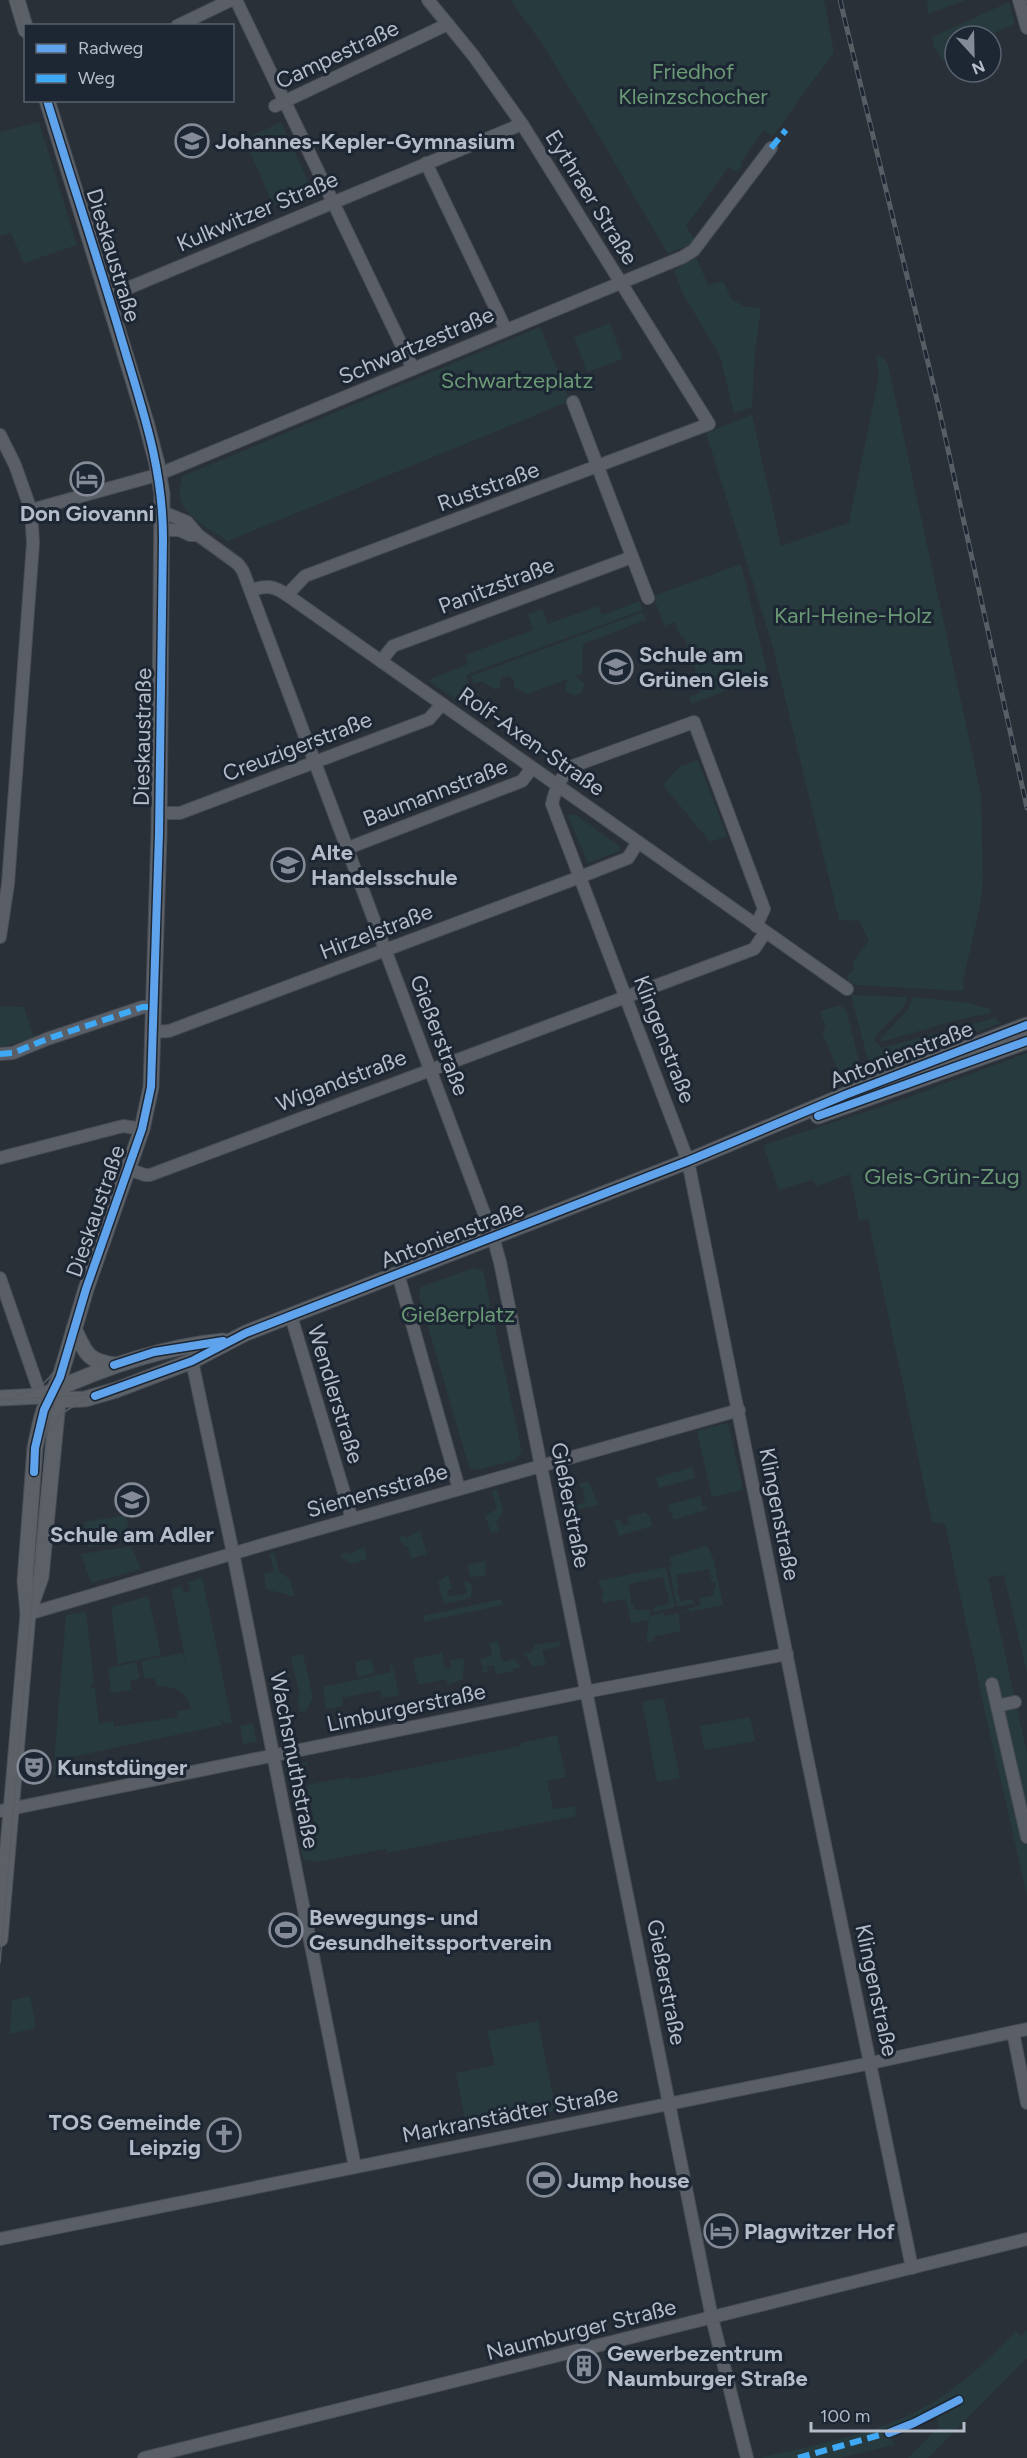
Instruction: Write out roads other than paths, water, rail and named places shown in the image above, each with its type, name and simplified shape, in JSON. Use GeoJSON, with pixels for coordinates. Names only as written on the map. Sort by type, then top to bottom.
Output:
{"type":"FeatureCollection","features":[{"type":"Feature","properties":{"kind":"main road"},"geometry":{"type":"LineString","coordinates":[[16,0],[24,24]]}},
{"type":"Feature","properties":{"kind":"main road","name":"Dieskaustraße"},"geometry":{"type":"LineString","coordinates":[[48,102],[109,296],[159,474],[163,512],[155,1007],[151,1087],[142,1129],[52,1393]]}},
{"type":"Feature","properties":{"kind":"main road","name":"Antonienstraße"},"geometry":{"type":"LineString","coordinates":[[880,1088],[1027,1025]]}},
{"type":"Feature","properties":{"kind":"main road","name":"Antonienstraße"},"geometry":{"type":"LineString","coordinates":[[0,1398],[52,1393],[85,1399],[116,1390],[192,1361],[229,1340],[847,1100],[1027,1041]]}},
{"type":"Feature","properties":{"kind":"main road"},"geometry":{"type":"LineString","coordinates":[[74,1329],[88,1356],[97,1362],[114,1365]]}},
{"type":"Feature","properties":{"kind":"main road","name":"Antonienstraße"},"geometry":{"type":"LineString","coordinates":[[52,1393],[88,1374],[114,1365],[162,1351],[229,1340]]}},
{"type":"Feature","properties":{"kind":"main road"},"geometry":{"type":"LineString","coordinates":[[28,1614],[41,1577],[54,1450],[52,1393]]}},
{"type":"Feature","properties":{"kind":"main road"},"geometry":{"type":"LineString","coordinates":[[0,1939],[5,1810],[28,1614],[25,1581],[35,1448],[52,1393]]}},
{"type":"Feature","properties":{"kind":"street"},"geometry":{"type":"LineString","coordinates":[[181,24],[231,0]]}},
{"type":"Feature","properties":{"kind":"street"},"geometry":{"type":"LineString","coordinates":[[236,0],[280,104],[332,202],[413,369]]}},
{"type":"Feature","properties":{"kind":"street","name":"Eythraer Straße"},"geometry":{"type":"LineString","coordinates":[[428,0],[522,123],[709,424]]}},
{"type":"Feature","properties":{"kind":"street"},"geometry":{"type":"LineString","coordinates":[[1019,0],[1027,28]]}},
{"type":"Feature","properties":{"kind":"street","name":"Campestraße"},"geometry":{"type":"LineString","coordinates":[[280,104],[448,24]]}},
{"type":"Feature","properties":{"kind":"street","name":"Kulkwitzer Straße"},"geometry":{"type":"LineString","coordinates":[[109,296],[522,123]]}},
{"type":"Feature","properties":{"kind":"street","name":"Schwartzestraße"},"geometry":{"type":"LineString","coordinates":[[31,510],[159,474],[683,257],[694,250],[771,148]]}},
{"type":"Feature","properties":{"kind":"street"},"geometry":{"type":"LineString","coordinates":[[426,163],[506,330]]}},
{"type":"Feature","properties":{"kind":"street"},"geometry":{"type":"LineString","coordinates":[[573,402],[648,598]]}},
{"type":"Feature","properties":{"kind":"street","name":"Ruststraße"},"geometry":{"type":"LineString","coordinates":[[287,595],[305,576],[709,424]]}},
{"type":"Feature","properties":{"kind":"street"},"geometry":{"type":"LineString","coordinates":[[0,435],[15,465],[31,510],[33,543],[8,884],[0,937]]}},
{"type":"Feature","properties":{"kind":"street"},"geometry":{"type":"LineString","coordinates":[[163,512],[187,522],[198,535],[238,564],[252,590]]}},
{"type":"Feature","properties":{"kind":"street"},"geometry":{"type":"LineString","coordinates":[[163,530],[179,530],[190,535],[198,535]]}},
{"type":"Feature","properties":{"kind":"street","name":"Panitzstraße"},"geometry":{"type":"LineString","coordinates":[[381,662],[393,646],[632,557]]}},
{"type":"Feature","properties":{"kind":"street","name":"Rolf-Axen-Straße"},"geometry":{"type":"LineString","coordinates":[[252,590],[263,586],[275,587],[287,595],[847,989]]}},
{"type":"Feature","properties":{"kind":"street","name":"Gießerstraße"},"geometry":{"type":"LineString","coordinates":[[252,590],[431,1069],[493,1237],[500,1262],[543,1467],[585,1692],[612,1814],[712,2318],[747,2458]]}},
{"type":"Feature","properties":{"kind":"street","name":"Creuzigerstraße"},"geometry":{"type":"LineString","coordinates":[[159,813],[180,813],[429,719],[442,704]]}},
{"type":"Feature","properties":{"kind":"street"},"geometry":{"type":"LineString","coordinates":[[558,785],[567,770],[573,766],[694,722],[764,909],[761,929]]}},
{"type":"Feature","properties":{"kind":"street","name":"Baumannstraße"},"geometry":{"type":"LineString","coordinates":[[348,848],[522,782],[532,768]]}},
{"type":"Feature","properties":{"kind":"street","name":"Klingenstraße"},"geometry":{"type":"LineString","coordinates":[[558,785],[552,804],[688,1161],[912,2268]]}},
{"type":"Feature","properties":{"kind":"street","name":"Hirzelstraße"},"geometry":{"type":"LineString","coordinates":[[154,1032],[169,1031],[580,877],[628,858],[638,842]]}},
{"type":"Feature","properties":{"kind":"street","name":"Wigandstraße"},"geometry":{"type":"LineString","coordinates":[[128,1169],[150,1175],[754,949],[761,929]]}},
{"type":"Feature","properties":{"kind":"street"},"geometry":{"type":"LineString","coordinates":[[0,1054],[13,1053],[47,1039],[143,1007],[155,1007]]}},
{"type":"Feature","properties":{"kind":"street"},"geometry":{"type":"LineString","coordinates":[[0,1158],[123,1126],[142,1129]]}},
{"type":"Feature","properties":{"kind":"street"},"geometry":{"type":"LineString","coordinates":[[398,1274],[459,1489]]}},
{"type":"Feature","properties":{"kind":"street"},"geometry":{"type":"LineString","coordinates":[[0,1278],[52,1393]]}},
{"type":"Feature","properties":{"kind":"street","name":"Wendlerstraße"},"geometry":{"type":"LineString","coordinates":[[291,1316],[352,1519]]}},
{"type":"Feature","properties":{"kind":"street","name":"Wachsmuthstraße"},"geometry":{"type":"LineString","coordinates":[[192,1361],[355,2167]]}},
{"type":"Feature","properties":{"kind":"street","name":"Siemensstraße"},"geometry":{"type":"LineString","coordinates":[[28,1614],[232,1553],[739,1410]]}},
{"type":"Feature","properties":{"kind":"street","name":"Limburgerstraße"},"geometry":{"type":"LineString","coordinates":[[5,1810],[585,1692],[787,1654]]}},
{"type":"Feature","properties":{"kind":"street"},"geometry":{"type":"LineString","coordinates":[[992,1684],[1027,1837]]}},
{"type":"Feature","properties":{"kind":"street"},"geometry":{"type":"LineString","coordinates":[[997,1706],[1015,1702]]}},
{"type":"Feature","properties":{"kind":"street","name":"Markranstädter Straße"},"geometry":{"type":"LineString","coordinates":[[0,2239],[871,2063],[1027,2029]]}},
{"type":"Feature","properties":{"kind":"street"},"geometry":{"type":"LineString","coordinates":[[1013,2032],[1027,2103]]}},
{"type":"Feature","properties":{"kind":"street","name":"Naumburger Straße"},"geometry":{"type":"LineString","coordinates":[[144,2458],[1027,2239]]}},
{"type":"Feature","properties":{"kind":"tram line"},"geometry":{"type":"LineString","coordinates":[[14,0],[24,33]]}},
{"type":"Feature","properties":{"kind":"tram line"},"geometry":{"type":"LineString","coordinates":[[0,1963],[47,1433],[52,1409],[103,1248],[142,1136],[154,1084],[163,818],[166,507],[161,467],[52,102]]}},
{"type":"Feature","properties":{"kind":"tram line"},"geometry":{"type":"LineString","coordinates":[[50,1430],[61,1414],[85,1399],[789,1124],[1027,1038]]}},
{"type":"Feature","properties":{"kind":"tram line"},"geometry":{"type":"LineString","coordinates":[[18,1395],[39,1387],[54,1372],[61,1358]]}},
{"type":"Feature","properties":{"kind":"tram line"},"geometry":{"type":"LineString","coordinates":[[0,1400],[87,1395]]}},
{"type":"Feature","properties":{"kind":"railway"},"geometry":{"type":"LineString","coordinates":[[840,0],[938,404],[1027,808]]}},
{"type":"Feature","properties":{"kind":"place","name":"Johannes-Kepler-Gymnasium"},"geometry":{"type":"Point","coordinates":[192,141]}},
{"type":"Feature","properties":{"kind":"place","name":"Don Giovanni"},"geometry":{"type":"Point","coordinates":[87,479]}},
{"type":"Feature","properties":{"kind":"place","name":"Schule am Grünen Gleis"},"geometry":{"type":"Point","coordinates":[616,667]}},
{"type":"Feature","properties":{"kind":"place","name":"Alte Handelsschule"},"geometry":{"type":"Point","coordinates":[288,865]}},
{"type":"Feature","properties":{"kind":"place","name":"Schule am Adler"},"geometry":{"type":"Point","coordinates":[132,1500]}},
{"type":"Feature","properties":{"kind":"place","name":"Kunstdünger"},"geometry":{"type":"Point","coordinates":[34,1767]}},
{"type":"Feature","properties":{"kind":"place","name":"Bewegungs- und Gesundheitssportverein"},"geometry":{"type":"Point","coordinates":[286,1930]}},
{"type":"Feature","properties":{"kind":"place","name":"TOS Gemeinde Leipzig"},"geometry":{"type":"Point","coordinates":[224,2135]}},
{"type":"Feature","properties":{"kind":"place","name":"Jump house"},"geometry":{"type":"Point","coordinates":[544,2180]}},
{"type":"Feature","properties":{"kind":"place","name":"Plagwitzer Hof"},"geometry":{"type":"Point","coordinates":[721,2231]}},
{"type":"Feature","properties":{"kind":"place","name":"Gewerbezentrum Naumburger Straße"},"geometry":{"type":"Point","coordinates":[584,2366]}},
{"type":"Feature","properties":{"kind":"park label","name":"Friedhof Kleinzschocher"},"geometry":{"type":"Point","coordinates":[693,84]}},
{"type":"Feature","properties":{"kind":"park label","name":"Schwartzeplatz"},"geometry":{"type":"Point","coordinates":[517,380]}},
{"type":"Feature","properties":{"kind":"park label","name":"Karl-Heine-Holz"},"geometry":{"type":"Point","coordinates":[853,615]}},
{"type":"Feature","properties":{"kind":"park label","name":"Gleis-Grün-Zug"},"geometry":{"type":"Point","coordinates":[942,1176]}},
{"type":"Feature","properties":{"kind":"park label","name":"Gießerplatz"},"geometry":{"type":"Point","coordinates":[458,1314]}}]}
